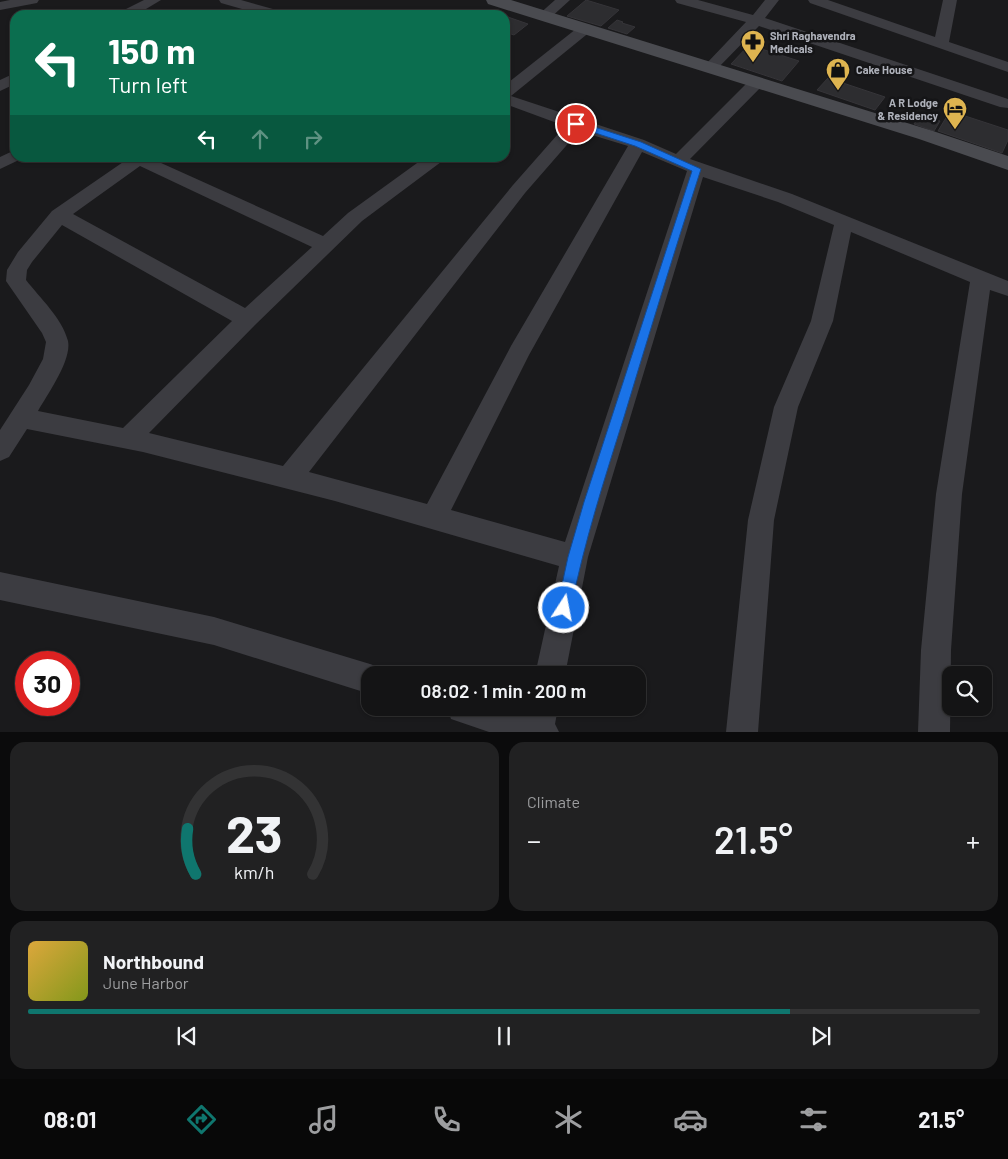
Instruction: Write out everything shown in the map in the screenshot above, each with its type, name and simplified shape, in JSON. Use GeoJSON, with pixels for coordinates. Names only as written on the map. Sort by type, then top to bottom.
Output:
{"type":"FeatureCollection","features":[{"type":"Feature","properties":{"kind":"street"},"geometry":{"type":"LineString","coordinates":[[0,6],[32,0]]}},
{"type":"Feature","properties":{"kind":"street"},"geometry":{"type":"LineString","coordinates":[[135,10],[154,0]]}},
{"type":"Feature","properties":{"kind":"street"},"geometry":{"type":"LineString","coordinates":[[226,0],[257,10]]}},
{"type":"Feature","properties":{"kind":"street"},"geometry":{"type":"LineString","coordinates":[[494,0],[926,135],[1008,164]]}},
{"type":"Feature","properties":{"kind":"street"},"geometry":{"type":"LineString","coordinates":[[544,16],[563,0]]}},
{"type":"Feature","properties":{"kind":"street"},"geometry":{"type":"LineString","coordinates":[[682,0],[756,20],[1006,104]]}},
{"type":"Feature","properties":{"kind":"street"},"geometry":{"type":"LineString","coordinates":[[711,67],[756,20],[772,0]]}},
{"type":"Feature","properties":{"kind":"street"},"geometry":{"type":"LineString","coordinates":[[815,0],[1008,67]]}},
{"type":"Feature","properties":{"kind":"street"},"geometry":{"type":"LineString","coordinates":[[941,44],[950,0]]}},
{"type":"Feature","properties":{"kind":"street"},"geometry":{"type":"LineString","coordinates":[[510,88],[586,28]]}},
{"type":"Feature","properties":{"kind":"street"},"geometry":{"type":"LineString","coordinates":[[552,666],[574,557],[624,393],[688,165],[757,82]]}},
{"type":"Feature","properties":{"kind":"street"},"geometry":{"type":"LineString","coordinates":[[510,101],[638,144],[688,165],[785,198],[1008,289]]}},
{"type":"Feature","properties":{"kind":"street"},"geometry":{"type":"LineString","coordinates":[[289,478],[519,189],[576,124]]}},
{"type":"Feature","properties":{"kind":"street"},"geometry":{"type":"LineString","coordinates":[[434,517],[519,352],[638,144]]}},
{"type":"Feature","properties":{"kind":"street"},"geometry":{"type":"LineString","coordinates":[[0,450],[21,418],[57,355],[57,342],[52,331],[16,281],[17,270],[25,256],[59,214],[133,162]]}},
{"type":"Feature","properties":{"kind":"street"},"geometry":{"type":"LineString","coordinates":[[148,162],[325,245]]}},
{"type":"Feature","properties":{"kind":"street"},"geometry":{"type":"LineString","coordinates":[[128,439],[247,319],[355,217],[420,162]]}},
{"type":"Feature","properties":{"kind":"street"},"geometry":{"type":"LineString","coordinates":[[59,214],[247,319]]}},
{"type":"Feature","properties":{"kind":"street"},"geometry":{"type":"LineString","coordinates":[[742,732],[761,520],[786,407],[822,321],[844,222]]}},
{"type":"Feature","properties":{"kind":"street"},"geometry":{"type":"LineString","coordinates":[[934,732],[936,650],[949,494],[981,278]]}},
{"type":"Feature","properties":{"kind":"street"},"geometry":{"type":"LineString","coordinates":[[21,418],[128,439],[289,478],[574,557]]}},
{"type":"Feature","properties":{"kind":"street"},"geometry":{"type":"LineString","coordinates":[[0,586],[214,631],[361,676]]}},
{"type":"Feature","properties":{"kind":"street"},"geometry":{"type":"LineString","coordinates":[[488,716],[543,732]]}},
{"type":"Feature","properties":{"kind":"street"},"geometry":{"type":"LineString","coordinates":[[538,731],[541,716]]}},
{"type":"Feature","properties":{"kind":"building"},"geometry":{"type":"Polygon","coordinates":[[[586,0],[619,10],[601,26],[567,16],[586,0]]]}},
{"type":"Feature","properties":{"kind":"building"},"geometry":{"type":"Polygon","coordinates":[[[510,18],[528,24],[514,35],[510,34],[510,18]]]}},
{"type":"Feature","properties":{"kind":"building"},"geometry":{"type":"Polygon","coordinates":[[[617,20],[635,27],[627,34],[608,28],[617,20]]]}},
{"type":"Feature","properties":{"kind":"building"},"geometry":{"type":"Polygon","coordinates":[[[749,45],[799,61],[782,81],[731,64],[749,45]]]}},
{"type":"Feature","properties":{"kind":"building"},"geometry":{"type":"Polygon","coordinates":[[[828,78],[885,97],[875,110],[817,90],[828,78]]]}},
{"type":"Feature","properties":{"kind":"building"},"geometry":{"type":"Polygon","coordinates":[[[950,111],[1008,130],[1008,140],[1002,153],[938,131],[950,111]]]}},
{"type":"Feature","properties":{"kind":"building"},"geometry":{"type":"Polygon","coordinates":[[[920,114],[940,121],[934,131],[914,124],[920,114]]]}},
{"type":"Feature","properties":{"kind":"place","name":"Shri Raghavendra Medicals"},"geometry":{"type":"Point","coordinates":[753,63]}},
{"type":"Feature","properties":{"kind":"place","name":"Cake House"},"geometry":{"type":"Point","coordinates":[838,91]}},
{"type":"Feature","properties":{"kind":"place","name":"A R Lodge & Residency"},"geometry":{"type":"Point","coordinates":[955,130]}},
{"type":"Feature","properties":{"kind":"route"},"geometry":{"type":"LineString","coordinates":[[564,608],[574,557],[618,411],[697,169],[638,144],[576,124]]}}]}
